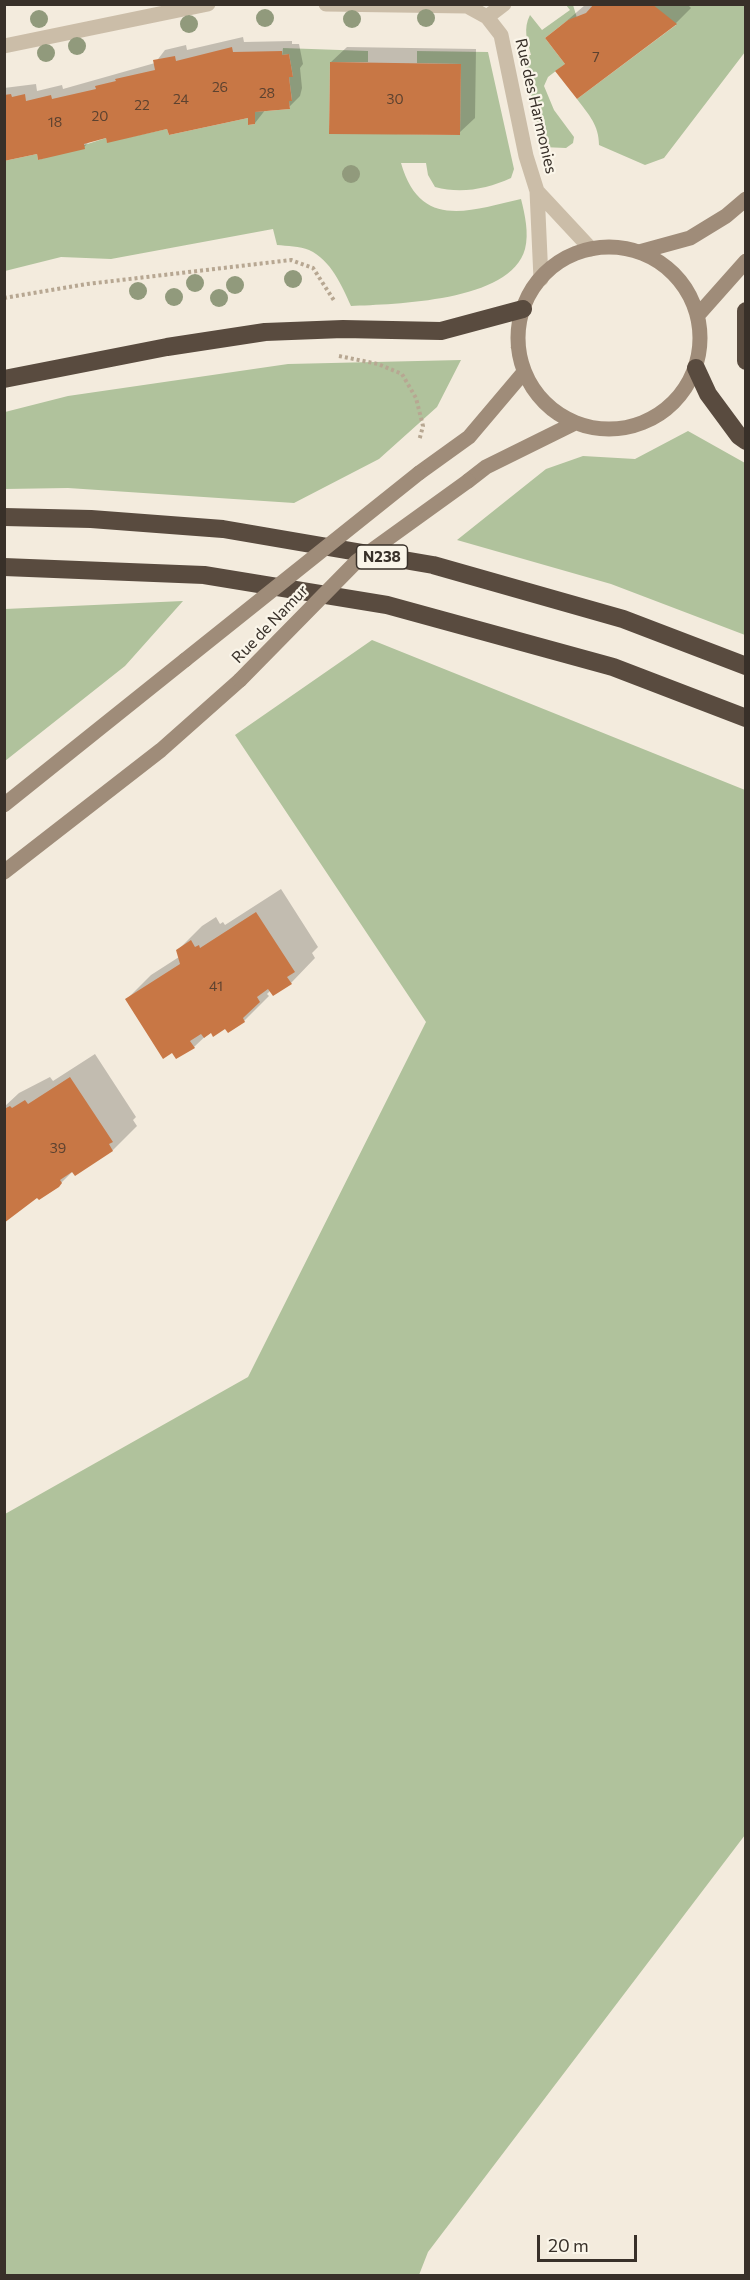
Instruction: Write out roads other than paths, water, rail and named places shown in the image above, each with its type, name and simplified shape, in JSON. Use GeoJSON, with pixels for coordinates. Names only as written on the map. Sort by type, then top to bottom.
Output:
{"type":"FeatureCollection","features":[{"type":"Feature","properties":{"kind":"highway"},"geometry":{"type":"LineString","coordinates":[[4,379],[167,347],[265,332],[343,329],[441,331],[523,309]]}},
{"type":"Feature","properties":{"kind":"highway"},"geometry":{"type":"LineString","coordinates":[[746,311],[746,361]]}},
{"type":"Feature","properties":{"kind":"highway"},"geometry":{"type":"LineString","coordinates":[[696,368],[708,394],[739,436],[746,441]]}},
{"type":"Feature","properties":{"kind":"highway","name":"N238"},"geometry":{"type":"LineString","coordinates":[[4,517],[91,519],[223,529],[433,565],[623,619],[746,666]]}},
{"type":"Feature","properties":{"kind":"highway"},"geometry":{"type":"LineString","coordinates":[[4,567],[204,574],[387,605],[613,667],[746,718]]}},
{"type":"Feature","properties":{"kind":"main road"},"geometry":{"type":"LineString","coordinates":[[639,252],[690,238],[726,216],[746,199]]}},
{"type":"Feature","properties":{"kind":"main road"},"geometry":{"type":"LineString","coordinates":[[615,247],[639,252],[665,266],[686,288],[698,315],[701,342],[696,368],[682,394],[660,414],[633,426],[604,429],[575,423],[548,405],[537,394],[525,372],[518,341],[523,309],[541,279],[549,270],[568,257],[591,249],[615,247]]}},
{"type":"Feature","properties":{"kind":"main road"},"geometry":{"type":"LineString","coordinates":[[698,315],[746,261]]}},
{"type":"Feature","properties":{"kind":"main road","name":"Rue de Namur"},"geometry":{"type":"LineString","coordinates":[[4,805],[419,474],[470,437],[525,372]]}},
{"type":"Feature","properties":{"kind":"main road","name":"Rue de Namur"},"geometry":{"type":"LineString","coordinates":[[4,872],[161,750],[240,680],[357,561],[486,467],[575,423]]}},
{"type":"Feature","properties":{"kind":"street"},"geometry":{"type":"LineString","coordinates":[[4,46],[208,4]]}},
{"type":"Feature","properties":{"kind":"street"},"geometry":{"type":"LineString","coordinates":[[326,4],[467,6],[487,17],[504,4]]}},
{"type":"Feature","properties":{"kind":"street","name":"Rue des Harmonies"},"geometry":{"type":"LineString","coordinates":[[487,17],[501,35],[526,156],[537,191],[541,279]]}},
{"type":"Feature","properties":{"kind":"street","name":"Rue des Harmonies"},"geometry":{"type":"LineString","coordinates":[[537,191],[591,249]]}}]}
